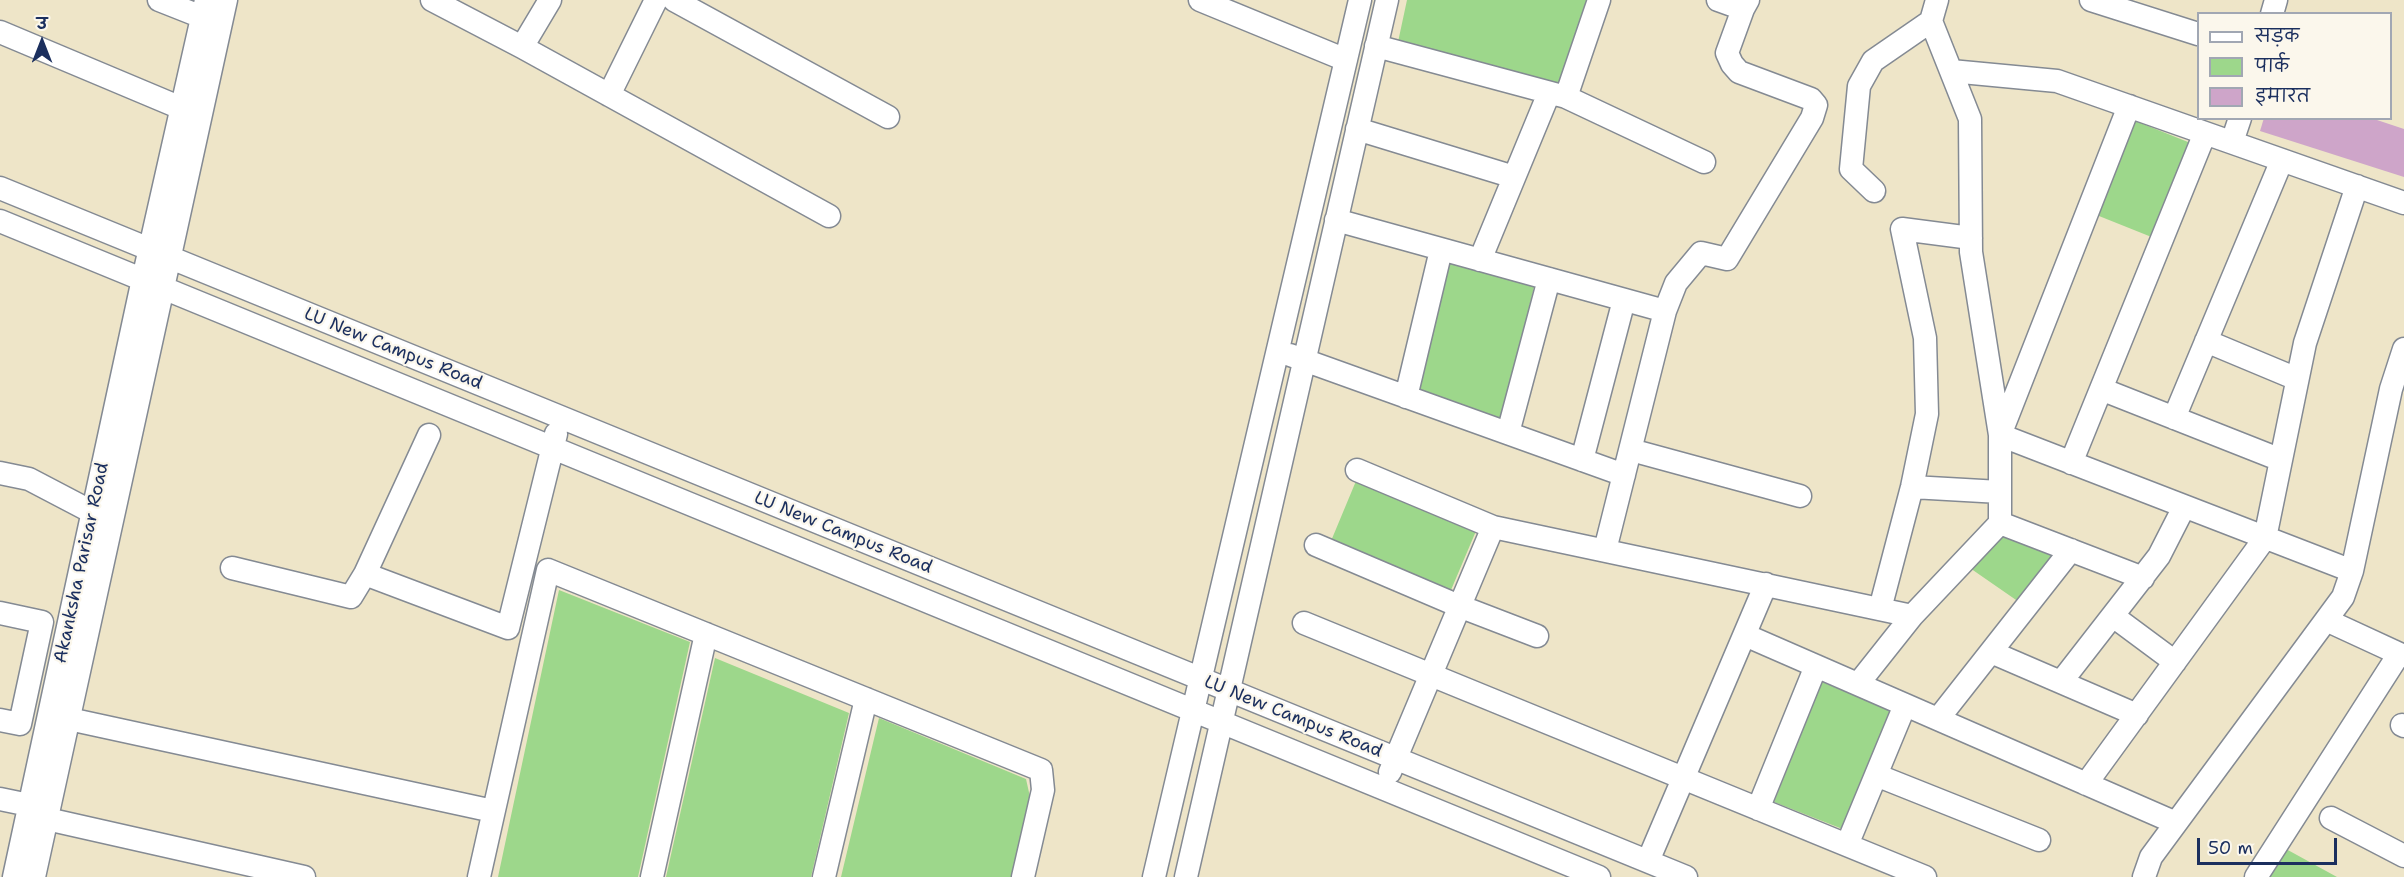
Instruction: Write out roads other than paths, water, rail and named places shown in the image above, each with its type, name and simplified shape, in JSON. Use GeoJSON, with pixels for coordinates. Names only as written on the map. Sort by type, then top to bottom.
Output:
{"type":"FeatureCollection","features":[{"type":"Feature","properties":{"kind":"street"},"geometry":{"type":"LineString","coordinates":[[159,0],[204,9],[181,108],[160,253]]}},
{"type":"Feature","properties":{"kind":"street"},"geometry":{"type":"LineString","coordinates":[[160,253],[226,0]]}},
{"type":"Feature","properties":{"kind":"street"},"geometry":{"type":"LineString","coordinates":[[432,0],[609,94],[829,216]]}},
{"type":"Feature","properties":{"kind":"street"},"geometry":{"type":"LineString","coordinates":[[522,47],[550,0]]}},
{"type":"Feature","properties":{"kind":"street"},"geometry":{"type":"LineString","coordinates":[[609,94],[656,0]]}},
{"type":"Feature","properties":{"kind":"street"},"geometry":{"type":"LineString","coordinates":[[1200,0],[1228,5],[1346,60]]}},
{"type":"Feature","properties":{"kind":"street"},"geometry":{"type":"LineString","coordinates":[[1154,877],[1360,0]]}},
{"type":"Feature","properties":{"kind":"street"},"geometry":{"type":"LineString","coordinates":[[1186,877],[1387,0]]}},
{"type":"Feature","properties":{"kind":"street"},"geometry":{"type":"LineString","coordinates":[[1479,260],[1514,177],[1557,95],[1599,0]]}},
{"type":"Feature","properties":{"kind":"street"},"geometry":{"type":"LineString","coordinates":[[1605,550],[1665,311],[1676,283],[1701,253],[1727,259],[1812,118],[1816,105],[1811,99],[1739,72],[1727,53],[1745,4],[1718,0]]}},
{"type":"Feature","properties":{"kind":"street"},"geometry":{"type":"LineString","coordinates":[[2091,0],[2197,33]]}},
{"type":"Feature","properties":{"kind":"street"},"geometry":{"type":"LineString","coordinates":[[680,2],[888,117]]}},
{"type":"Feature","properties":{"kind":"street"},"geometry":{"type":"LineString","coordinates":[[1858,684],[1912,616],[2000,523],[2000,435],[1971,252],[1970,119],[1951,71],[1934,10],[1873,61],[1859,86],[1851,169],[1874,191]]}},
{"type":"Feature","properties":{"kind":"street"},"geometry":{"type":"LineString","coordinates":[[0,32],[181,108]]}},
{"type":"Feature","properties":{"kind":"street"},"geometry":{"type":"LineString","coordinates":[[1376,46],[1557,95],[1704,162]]}},
{"type":"Feature","properties":{"kind":"street"},"geometry":{"type":"LineString","coordinates":[[1951,71],[2057,81],[2404,203]]}},
{"type":"Feature","properties":{"kind":"street"},"geometry":{"type":"LineString","coordinates":[[1338,97],[1363,106]]}},
{"type":"Feature","properties":{"kind":"street"},"geometry":{"type":"LineString","coordinates":[[2000,435],[2129,106]]}},
{"type":"Feature","properties":{"kind":"street"},"geometry":{"type":"LineString","coordinates":[[2232,142],[2239,120]]}},
{"type":"Feature","properties":{"kind":"street"},"geometry":{"type":"LineString","coordinates":[[1357,129],[1514,177]]}},
{"type":"Feature","properties":{"kind":"street"},"geometry":{"type":"LineString","coordinates":[[2071,463],[2205,133]]}},
{"type":"Feature","properties":{"kind":"street"},"geometry":{"type":"LineString","coordinates":[[2174,418],[2282,160]]}},
{"type":"Feature","properties":{"kind":"street"},"geometry":{"type":"LineString","coordinates":[[2086,784],[2265,538],[2305,343],[2357,186]]}},
{"type":"Feature","properties":{"kind":"street","name":"LU New Campus Road"},"geometry":{"type":"LineString","coordinates":[[0,188],[1686,877]]}},
{"type":"Feature","properties":{"kind":"street"},"geometry":{"type":"LineString","coordinates":[[1336,220],[1665,311]]}},
{"type":"Feature","properties":{"kind":"street","name":"LU New Campus Road"},"geometry":{"type":"LineString","coordinates":[[0,221],[1599,877]]}},
{"type":"Feature","properties":{"kind":"street"},"geometry":{"type":"LineString","coordinates":[[1880,609],[1912,487],[1927,414],[1925,338],[1902,229],[1971,238]]}},
{"type":"Feature","properties":{"kind":"street"},"geometry":{"type":"LineString","coordinates":[[1406,397],[1441,250]]}},
{"type":"Feature","properties":{"kind":"street","name":"Akanksha Parisar Road"},"geometry":{"type":"LineString","coordinates":[[14,877],[103,515],[160,253]]}},
{"type":"Feature","properties":{"kind":"street"},"geometry":{"type":"LineString","coordinates":[[1508,433],[1549,279]]}},
{"type":"Feature","properties":{"kind":"street"},"geometry":{"type":"LineString","coordinates":[[1582,460],[1624,300]]}},
{"type":"Feature","properties":{"kind":"street"},"geometry":{"type":"LineString","coordinates":[[2206,341],[2297,379]]}},
{"type":"Feature","properties":{"kind":"street"},"geometry":{"type":"LineString","coordinates":[[2144,877],[2151,857],[2343,597],[2396,407],[2404,349]]}},
{"type":"Feature","properties":{"kind":"street"},"geometry":{"type":"LineString","coordinates":[[1279,351],[1624,475]]}},
{"type":"Feature","properties":{"kind":"street"},"geometry":{"type":"LineString","coordinates":[[2101,389],[2281,460]]}},
{"type":"Feature","properties":{"kind":"street"},"geometry":{"type":"LineString","coordinates":[[365,574],[508,627],[561,418]]}},
{"type":"Feature","properties":{"kind":"street"},"geometry":{"type":"LineString","coordinates":[[232,568],[351,597],[365,574],[429,435]]}},
{"type":"Feature","properties":{"kind":"street"},"geometry":{"type":"LineString","coordinates":[[2000,435],[2352,571]]}},
{"type":"Feature","properties":{"kind":"street"},"geometry":{"type":"LineString","coordinates":[[1631,450],[1800,496]]}},
{"type":"Feature","properties":{"kind":"street"},"geometry":{"type":"LineString","coordinates":[[1357,470],[1493,527],[1912,616]]}},
{"type":"Feature","properties":{"kind":"street"},"geometry":{"type":"LineString","coordinates":[[0,473],[29,479],[103,515]]}},
{"type":"Feature","properties":{"kind":"street"},"geometry":{"type":"LineString","coordinates":[[1912,487],[2000,492]]}},
{"type":"Feature","properties":{"kind":"street"},"geometry":{"type":"LineString","coordinates":[[2061,682],[2159,556],[2184,507]]}},
{"type":"Feature","properties":{"kind":"street","name":"Akanksha Parisar Road"},"geometry":{"type":"LineString","coordinates":[[34,877],[69,719],[103,515]]}},
{"type":"Feature","properties":{"kind":"street"},"geometry":{"type":"LineString","coordinates":[[2000,523],[2143,578]]}},
{"type":"Feature","properties":{"kind":"street"},"geometry":{"type":"LineString","coordinates":[[1383,789],[1493,527]]}},
{"type":"Feature","properties":{"kind":"street"},"geometry":{"type":"LineString","coordinates":[[1316,545],[1537,636]]}},
{"type":"Feature","properties":{"kind":"street"},"geometry":{"type":"LineString","coordinates":[[1938,719],[2071,550]]}},
{"type":"Feature","properties":{"kind":"street"},"geometry":{"type":"LineString","coordinates":[[479,877],[548,570],[1041,770],[1043,790],[1023,877]]}},
{"type":"Feature","properties":{"kind":"street"},"geometry":{"type":"LineString","coordinates":[[1648,861],[1766,584]]}},
{"type":"Feature","properties":{"kind":"street"},"geometry":{"type":"LineString","coordinates":[[0,613],[42,622],[20,724],[0,720]]}},
{"type":"Feature","properties":{"kind":"street"},"geometry":{"type":"LineString","coordinates":[[2113,616],[2175,662]]}},
{"type":"Feature","properties":{"kind":"street"},"geometry":{"type":"LineString","coordinates":[[2256,877],[2402,655],[2326,620]]}},
{"type":"Feature","properties":{"kind":"street"},"geometry":{"type":"LineString","coordinates":[[1304,624],[1925,877]]}},
{"type":"Feature","properties":{"kind":"street"},"geometry":{"type":"LineString","coordinates":[[652,877],[706,634]]}},
{"type":"Feature","properties":{"kind":"street"},"geometry":{"type":"LineString","coordinates":[[1744,635],[2176,824]]}},
{"type":"Feature","properties":{"kind":"street"},"geometry":{"type":"LineString","coordinates":[[1991,652],[2137,715]]}},
{"type":"Feature","properties":{"kind":"street"},"geometry":{"type":"LineString","coordinates":[[1758,809],[1816,666]]}},
{"type":"Feature","properties":{"kind":"street"},"geometry":{"type":"LineString","coordinates":[[824,877],[866,699]]}},
{"type":"Feature","properties":{"kind":"street"},"geometry":{"type":"LineString","coordinates":[[1847,845],[1905,705]]}},
{"type":"Feature","properties":{"kind":"street"},"geometry":{"type":"LineString","coordinates":[[69,719],[493,811]]}},
{"type":"Feature","properties":{"kind":"street"},"geometry":{"type":"LineString","coordinates":[[1876,775],[2039,840]]}},
{"type":"Feature","properties":{"kind":"street"},"geometry":{"type":"LineString","coordinates":[[0,799],[30,805],[47,819],[303,877]]}},
{"type":"Feature","properties":{"kind":"street"},"geometry":{"type":"LineString","coordinates":[[2331,818],[2404,856]]}}]}
